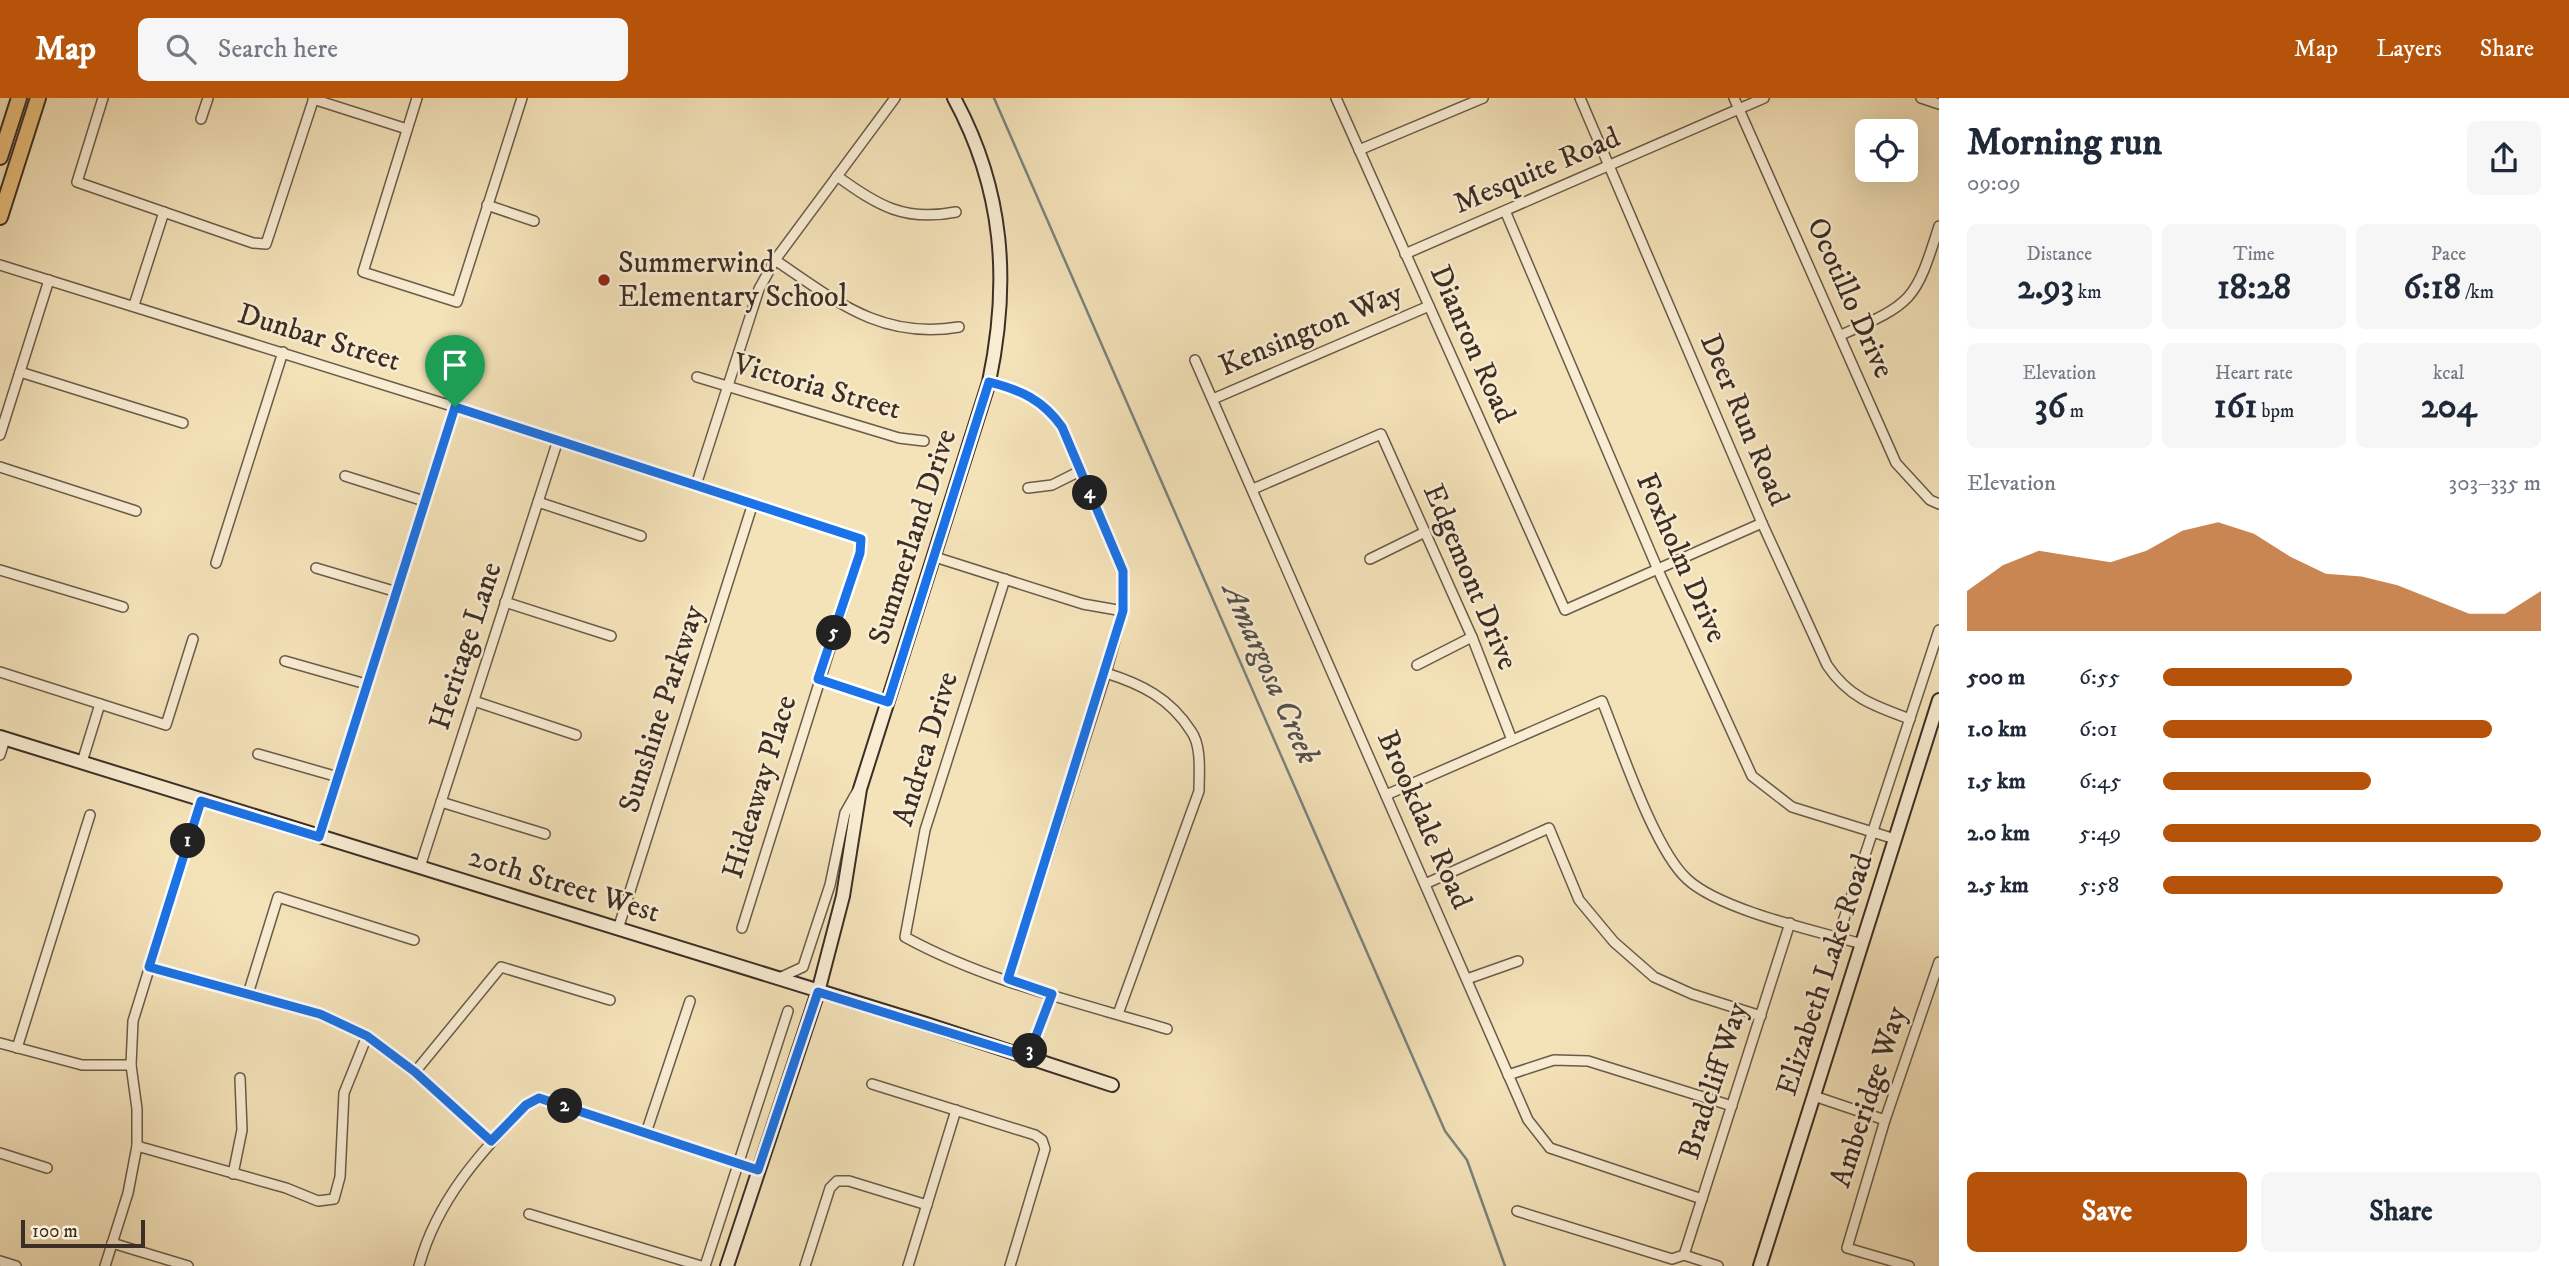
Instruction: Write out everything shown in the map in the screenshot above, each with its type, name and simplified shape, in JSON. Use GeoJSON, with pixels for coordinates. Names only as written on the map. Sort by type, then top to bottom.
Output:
{"type":"FeatureCollection","features":[{"type":"Feature","properties":{"kind":"main road"},"geometry":{"type":"LineString","coordinates":[[0,157],[19,98]]}},
{"type":"Feature","properties":{"kind":"main road"},"geometry":{"type":"LineString","coordinates":[[0,217],[38,98]]}},
{"type":"Feature","properties":{"kind":"main road"},"geometry":{"type":"LineString","coordinates":[[0,187],[13,147],[8,132]]}},
{"type":"Feature","properties":{"kind":"street"},"geometry":{"type":"LineString","coordinates":[[103,98],[77,182],[253,243],[266,244],[314,98],[407,130]]}},
{"type":"Feature","properties":{"kind":"street"},"geometry":{"type":"LineString","coordinates":[[201,119],[208,98]]}},
{"type":"Feature","properties":{"kind":"street"},"geometry":{"type":"LineString","coordinates":[[417,98],[363,272],[457,302],[522,98]]}},
{"type":"Feature","properties":{"kind":"street"},"geometry":{"type":"LineString","coordinates":[[696,485],[759,289],[775,260],[895,98]]}},
{"type":"Feature","properties":{"kind":"street","name":"Summerland Drive"},"geometry":{"type":"LineString","coordinates":[[727,1266],[818,992],[843,895],[864,779],[989,382],[998,342],[1002,263],[988,181],[954,98]]}},
{"type":"Feature","properties":{"kind":"street","name":"Dianron Road"},"geometry":{"type":"LineString","coordinates":[[1336,98],[1565,610],[1658,570]]}},
{"type":"Feature","properties":{"kind":"street"},"geometry":{"type":"LineString","coordinates":[[1359,150],[1483,98]]}},
{"type":"Feature","properties":{"kind":"street","name":"Deer Run Road"},"geometry":{"type":"LineString","coordinates":[[1580,98],[1762,523],[1827,665],[1840,684],[1865,701],[1910,719]]}},
{"type":"Feature","properties":{"kind":"street","name":"Ocotillo Drive"},"geometry":{"type":"LineString","coordinates":[[1734,98],[1896,463],[1930,500],[1939,504]]}},
{"type":"Feature","properties":{"kind":"street","name":"Mesquite Road"},"geometry":{"type":"LineString","coordinates":[[1405,254],[1506,213],[1764,98]]}},
{"type":"Feature","properties":{"kind":"street"},"geometry":{"type":"LineString","coordinates":[[1921,98],[1939,104]]}},
{"type":"Feature","properties":{"kind":"street"},"geometry":{"type":"LineString","coordinates":[[837,176],[882,206],[923,216],[956,212]]}},
{"type":"Feature","properties":{"kind":"street"},"geometry":{"type":"LineString","coordinates":[[487,205],[534,221]]}},
{"type":"Feature","properties":{"kind":"street"},"geometry":{"type":"LineString","coordinates":[[134,305],[164,212]]}},
{"type":"Feature","properties":{"kind":"street","name":"Foxholm Drive"},"geometry":{"type":"LineString","coordinates":[[1506,213],[1658,570],[1752,776],[1792,807],[1895,839]]}},
{"type":"Feature","properties":{"kind":"street"},"geometry":{"type":"LineString","coordinates":[[1841,335],[1889,314],[1911,297],[1925,273],[1939,226]]}},
{"type":"Feature","properties":{"kind":"street"},"geometry":{"type":"LineString","coordinates":[[775,260],[851,311],[873,321],[896,327],[937,331],[959,327]]}},
{"type":"Feature","properties":{"kind":"street","name":"Dunbar Street"},"geometry":{"type":"LineString","coordinates":[[0,264],[283,352],[861,539]]}},
{"type":"Feature","properties":{"kind":"street"},"geometry":{"type":"LineString","coordinates":[[0,435],[49,280]]}},
{"type":"Feature","properties":{"kind":"street","name":"Kensington Way"},"geometry":{"type":"LineString","coordinates":[[1213,399],[1429,306]]}},
{"type":"Feature","properties":{"kind":"street"},"geometry":{"type":"LineString","coordinates":[[216,563],[283,352]]}},
{"type":"Feature","properties":{"kind":"street","name":"Brookdale Road"},"geometry":{"type":"LineString","coordinates":[[1195,360],[1528,1120],[1550,1148],[1702,1199]]}},
{"type":"Feature","properties":{"kind":"street"},"geometry":{"type":"LineString","coordinates":[[20,372],[183,424]]}},
{"type":"Feature","properties":{"kind":"street","name":"Victoria Street"},"geometry":{"type":"LineString","coordinates":[[697,377],[900,438],[924,441]]}},
{"type":"Feature","properties":{"kind":"street"},"geometry":{"type":"LineString","coordinates":[[989,382],[1015,389],[1051,411],[1062,427],[1123,571],[1123,611],[1106,673],[1008,979],[1167,1029]]}},
{"type":"Feature","properties":{"kind":"street"},"geometry":{"type":"LineString","coordinates":[[319,837],[455,407]]}},
{"type":"Feature","properties":{"kind":"street","name":"Edgemont Drive"},"geometry":{"type":"LineString","coordinates":[[1253,489],[1381,434],[1472,637],[1512,740]]}},
{"type":"Feature","properties":{"kind":"street","name":"Heritage Lane"},"geometry":{"type":"LineString","coordinates":[[420,867],[558,440]]}},
{"type":"Feature","properties":{"kind":"street"},"geometry":{"type":"LineString","coordinates":[[0,467],[136,510]]}},
{"type":"Feature","properties":{"kind":"street"},"geometry":{"type":"LineString","coordinates":[[1028,488],[1052,485],[1080,471]]}},
{"type":"Feature","properties":{"kind":"street"},"geometry":{"type":"LineString","coordinates":[[345,476],[424,501]]}},
{"type":"Feature","properties":{"kind":"street"},"geometry":{"type":"LineString","coordinates":[[538,502],[640,536]]}},
{"type":"Feature","properties":{"kind":"street","name":"Sunshine Parkway"},"geometry":{"type":"LineString","coordinates":[[618,929],[753,503]]}},
{"type":"Feature","properties":{"kind":"street"},"geometry":{"type":"LineString","coordinates":[[1658,570],[1762,523]]}},
{"type":"Feature","properties":{"kind":"street"},"geometry":{"type":"LineString","coordinates":[[1370,559],[1426,532]]}},
{"type":"Feature","properties":{"kind":"street","name":"Hideaway Place"},"geometry":{"type":"LineString","coordinates":[[742,928],[818,679],[860,553],[861,539]]}},
{"type":"Feature","properties":{"kind":"street"},"geometry":{"type":"LineString","coordinates":[[935,556],[1083,604],[1123,611]]}},
{"type":"Feature","properties":{"kind":"street"},"geometry":{"type":"LineString","coordinates":[[316,568],[397,592]]}},
{"type":"Feature","properties":{"kind":"street"},"geometry":{"type":"LineString","coordinates":[[0,570],[123,607]]}},
{"type":"Feature","properties":{"kind":"street","name":"Andrea Drive"},"geometry":{"type":"LineString","coordinates":[[1005,579],[926,830],[905,937],[955,960],[1008,979]]}},
{"type":"Feature","properties":{"kind":"street"},"geometry":{"type":"LineString","coordinates":[[505,602],[611,636]]}},
{"type":"Feature","properties":{"kind":"street"},"geometry":{"type":"LineString","coordinates":[[1838,937],[1939,630]]}},
{"type":"Feature","properties":{"kind":"street"},"geometry":{"type":"LineString","coordinates":[[1417,665],[1472,637]]}},
{"type":"Feature","properties":{"kind":"street"},"geometry":{"type":"LineString","coordinates":[[0,673],[166,725],[193,639]]}},
{"type":"Feature","properties":{"kind":"street"},"geometry":{"type":"LineString","coordinates":[[285,661],[366,684]]}},
{"type":"Feature","properties":{"kind":"street"},"geometry":{"type":"LineString","coordinates":[[1106,673],[1152,690],[1192,732],[1199,762],[1199,791],[1118,1014]]}},
{"type":"Feature","properties":{"kind":"street"},"geometry":{"type":"LineString","coordinates":[[818,679],[888,702]]}},
{"type":"Feature","properties":{"kind":"street","name":"Elizabeth Lake Road"},"geometry":{"type":"LineString","coordinates":[[1760,1266],[1939,700]]}},
{"type":"Feature","properties":{"kind":"street"},"geometry":{"type":"LineString","coordinates":[[474,701],[576,735]]}},
{"type":"Feature","properties":{"kind":"street"},"geometry":{"type":"LineString","coordinates":[[1386,795],[1602,701],[1664,850],[1687,880],[1726,902],[1862,944]]}},
{"type":"Feature","properties":{"kind":"street"},"geometry":{"type":"LineString","coordinates":[[82,762],[100,704]]}},
{"type":"Feature","properties":{"kind":"street"},"geometry":{"type":"LineString","coordinates":[[0,755],[3,738]]}},
{"type":"Feature","properties":{"kind":"street","name":"20th Street West"},"geometry":{"type":"LineString","coordinates":[[3,738],[1112,1085]]}},
{"type":"Feature","properties":{"kind":"street"},"geometry":{"type":"LineString","coordinates":[[258,754],[338,777]]}},
{"type":"Feature","properties":{"kind":"street"},"geometry":{"type":"LineString","coordinates":[[777,979],[803,967],[830,886],[845,813],[864,779]]}},
{"type":"Feature","properties":{"kind":"street"},"geometry":{"type":"LineString","coordinates":[[105,1266],[128,1194],[137,1146],[137,1109],[131,1065],[133,1021],[201,801]]}},
{"type":"Feature","properties":{"kind":"street"},"geometry":{"type":"LineString","coordinates":[[441,802],[545,834]]}},
{"type":"Feature","properties":{"kind":"street"},"geometry":{"type":"LineString","coordinates":[[17,1048],[90,815]]}},
{"type":"Feature","properties":{"kind":"street"},"geometry":{"type":"LineString","coordinates":[[1426,884],[1549,828],[1579,900],[1614,942],[1654,977],[1692,994],[1761,1016]]}},
{"type":"Feature","properties":{"kind":"street"},"geometry":{"type":"LineString","coordinates":[[248,994],[278,897],[414,940]]}},
{"type":"Feature","properties":{"kind":"street","name":"Bradcliff Way"},"geometry":{"type":"LineString","coordinates":[[1684,1255],[1790,923]]}},
{"type":"Feature","properties":{"kind":"street"},"geometry":{"type":"LineString","coordinates":[[1467,979],[1518,961]]}},
{"type":"Feature","properties":{"kind":"street","name":"Amberidge Way"},"geometry":{"type":"LineString","coordinates":[[1909,1266],[1847,1248],[1885,1120],[1939,962]]}},
{"type":"Feature","properties":{"kind":"street"},"geometry":{"type":"LineString","coordinates":[[149,967],[320,1014],[367,1036],[415,1072],[491,1141]]}},
{"type":"Feature","properties":{"kind":"street"},"geometry":{"type":"LineString","coordinates":[[415,1072],[501,967],[610,1000]]}},
{"type":"Feature","properties":{"kind":"street"},"geometry":{"type":"LineString","coordinates":[[1028,1057],[1052,994]]}},
{"type":"Feature","properties":{"kind":"street"},"geometry":{"type":"LineString","coordinates":[[646,1133],[690,1001]]}},
{"type":"Feature","properties":{"kind":"street"},"geometry":{"type":"LineString","coordinates":[[529,1214],[703,1266],[788,1012]]}},
{"type":"Feature","properties":{"kind":"street"},"geometry":{"type":"LineString","coordinates":[[137,1146],[318,1201],[334,1199],[340,1177],[344,1093],[367,1036]]}},
{"type":"Feature","properties":{"kind":"street"},"geometry":{"type":"LineString","coordinates":[[0,1043],[82,1065],[131,1065]]}},
{"type":"Feature","properties":{"kind":"street"},"geometry":{"type":"LineString","coordinates":[[1508,1075],[1554,1060],[1588,1061],[1732,1106]]}},
{"type":"Feature","properties":{"kind":"street"},"geometry":{"type":"LineString","coordinates":[[233,1174],[242,1130],[240,1078]]}},
{"type":"Feature","properties":{"kind":"street"},"geometry":{"type":"LineString","coordinates":[[872,1084],[1035,1135],[1042,1140],[1045,1149],[1010,1266]]}},
{"type":"Feature","properties":{"kind":"street"},"geometry":{"type":"LineString","coordinates":[[1814,1096],[1885,1120]]}},
{"type":"Feature","properties":{"kind":"street"},"geometry":{"type":"LineString","coordinates":[[419,1266],[439,1212],[457,1183],[491,1141],[526,1105],[539,1098],[758,1170]]}},
{"type":"Feature","properties":{"kind":"street"},"geometry":{"type":"LineString","coordinates":[[908,1266],[956,1110]]}},
{"type":"Feature","properties":{"kind":"street"},"geometry":{"type":"LineString","coordinates":[[0,1153],[47,1168]]}},
{"type":"Feature","properties":{"kind":"street"},"geometry":{"type":"LineString","coordinates":[[805,1266],[830,1188],[837,1181],[849,1181],[927,1205]]}},
{"type":"Feature","properties":{"kind":"street"},"geometry":{"type":"LineString","coordinates":[[1517,1211],[1672,1259],[1684,1255],[1718,1266]]}},
{"type":"Feature","properties":{"kind":"street"},"geometry":{"type":"LineString","coordinates":[[112,1242],[188,1266]]}},
{"type":"Feature","properties":{"kind":"street"},"geometry":{"type":"LineString","coordinates":[[0,1261],[16,1266]]}},
{"type":"Feature","properties":{"kind":"waterway","name":"Amargosa Creek"},"geometry":{"type":"LineString","coordinates":[[994,98],[1445,1131],[1467,1160],[1505,1266]]}},
{"type":"Feature","properties":{"kind":"place","name":"Summerwind Elementary School"},"geometry":{"type":"Point","coordinates":[604,280]}},
{"type":"Feature","properties":{"kind":"route"},"geometry":{"type":"LineString","coordinates":[[989,382],[1015,389],[1034,398],[1051,411],[1062,427],[1111,538],[1123,571],[1124,592],[1123,611],[1106,673],[1008,979],[1052,994],[1028,1057],[818,992],[758,1170],[539,1098],[526,1105],[491,1141],[415,1072],[367,1036],[320,1014],[149,967],[201,801],[319,837],[455,407],[861,539],[860,553],[818,679],[888,702],[989,382]]}}]}
